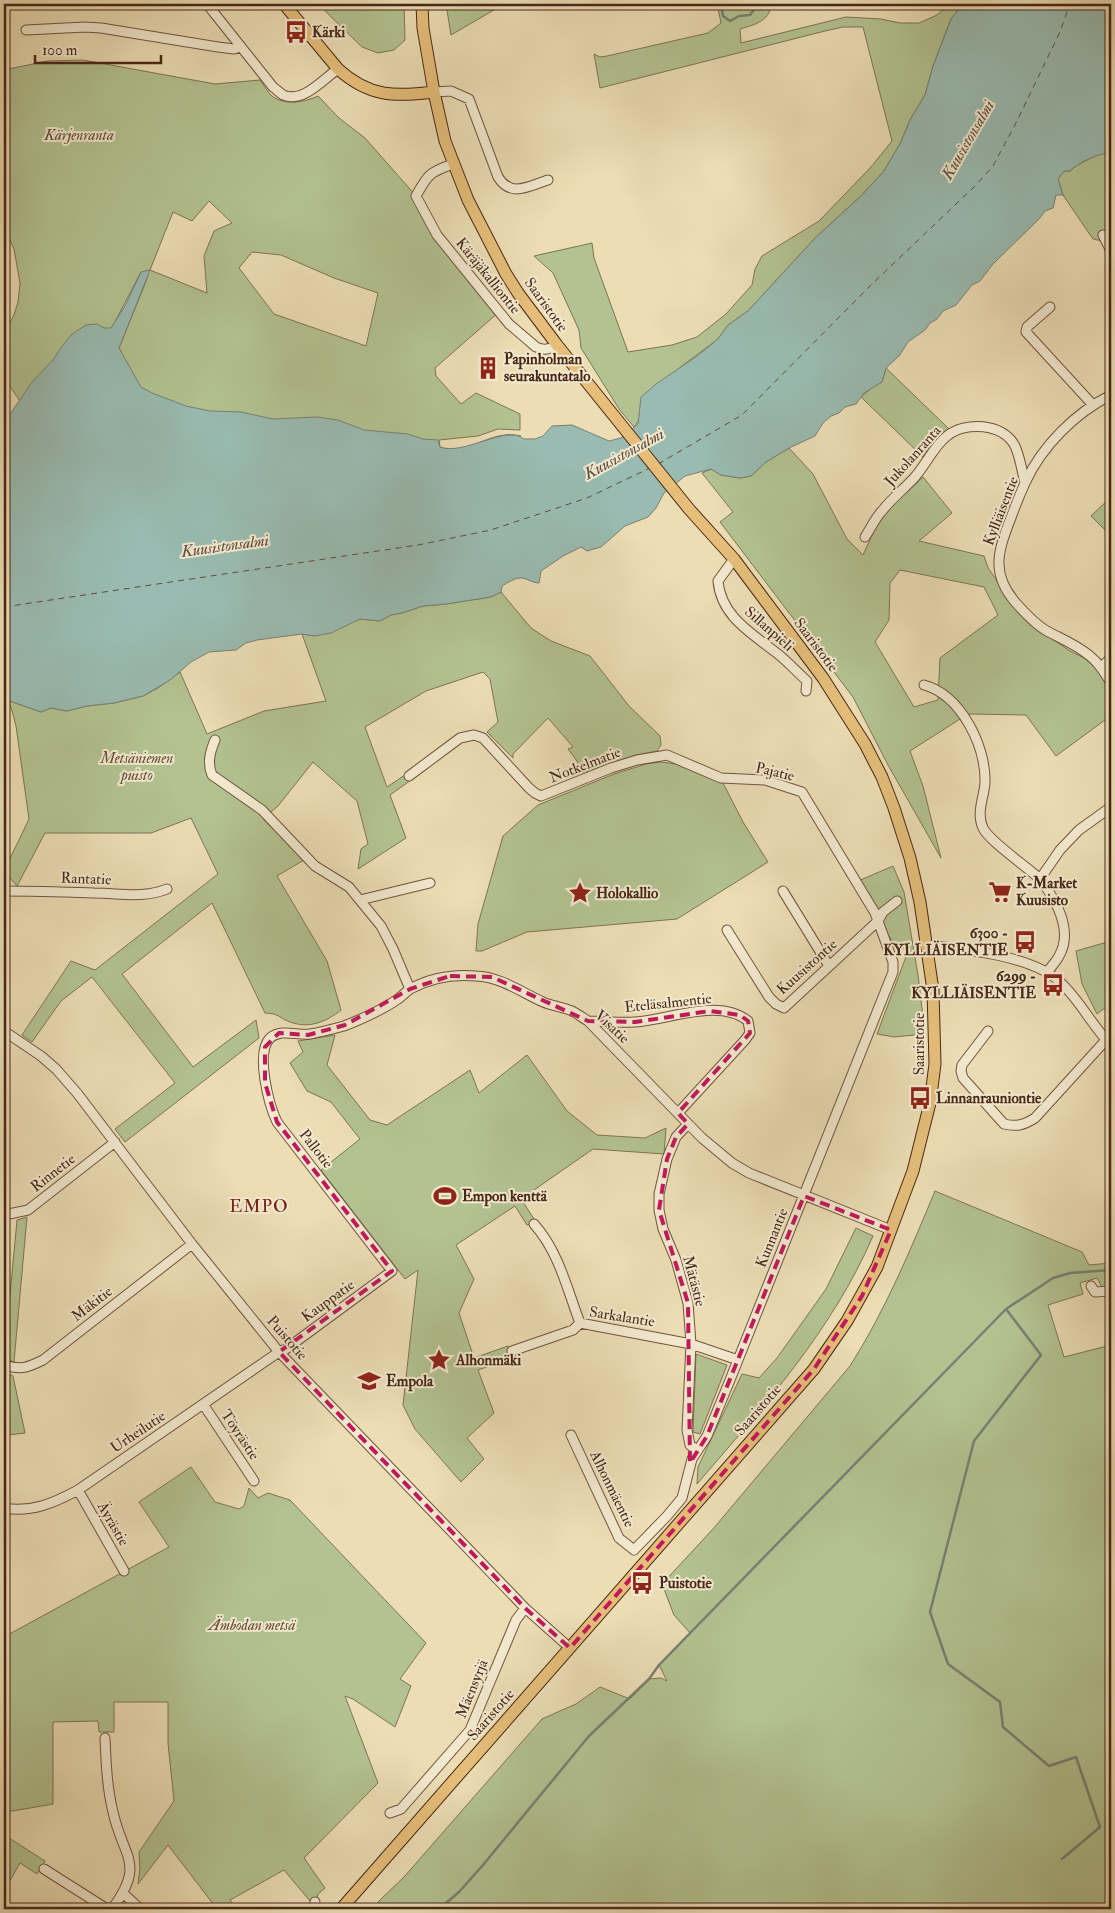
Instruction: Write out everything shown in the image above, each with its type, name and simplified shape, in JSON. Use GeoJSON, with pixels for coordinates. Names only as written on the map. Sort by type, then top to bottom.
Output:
{"type":"FeatureCollection","features":[{"type":"Feature","properties":{"kind":"main road"},"geometry":{"type":"LineString","coordinates":[[284,4],[338,68],[347,76],[376,93],[396,96],[434,92]]}},
{"type":"Feature","properties":{"kind":"main road","name":"Saaristotie"},"geometry":{"type":"LineString","coordinates":[[341,1909],[814,1369],[862,1296],[877,1267],[913,1172],[926,1124],[934,1079],[935,1028],[933,990],[928,945],[920,902],[910,858],[894,808],[869,752],[823,678],[734,559],[689,509],[557,345],[518,294],[506,274],[468,200],[445,141],[423,28],[422,4]]}},
{"type":"Feature","properties":{"kind":"street"},"geometry":{"type":"LineString","coordinates":[[207,4],[273,87],[283,95],[293,96],[304,93],[338,68]]}},
{"type":"Feature","properties":{"kind":"street"},"geometry":{"type":"LineString","coordinates":[[26,30],[86,27],[108,28],[218,47],[234,49],[240,47]]}},
{"type":"Feature","properties":{"kind":"street"},"geometry":{"type":"LineString","coordinates":[[434,92],[451,91],[469,99],[498,177],[503,185],[511,189],[522,189],[548,180]]}},
{"type":"Feature","properties":{"kind":"street","name":"Käräjäkalliontie"},"geometry":{"type":"LineString","coordinates":[[453,164],[433,172],[425,179],[416,196],[437,235],[509,324],[542,350],[557,345]]}},
{"type":"Feature","properties":{"kind":"street"},"geometry":{"type":"LineString","coordinates":[[1103,235],[1111,250]]}},
{"type":"Feature","properties":{"kind":"street"},"geometry":{"type":"LineString","coordinates":[[1050,307],[1027,328],[1026,332],[1092,405]]}},
{"type":"Feature","properties":{"kind":"street","name":"Kylliäisentie"},"geometry":{"type":"LineString","coordinates":[[1111,395],[1092,405],[1077,417],[1049,445],[1025,482],[1001,543],[998,556],[1002,580],[1016,603],[1046,630],[1077,646],[1091,656],[1111,683]]}},
{"type":"Feature","properties":{"kind":"street","name":"Jukolanranta"},"geometry":{"type":"LineString","coordinates":[[865,537],[881,511],[914,478],[947,436],[959,428],[986,427],[998,431],[1007,437],[1014,445],[1025,482]]}},
{"type":"Feature","properties":{"kind":"street","name":"Sillanpieli"},"geometry":{"type":"LineString","coordinates":[[734,559],[718,582],[728,610],[737,623],[780,656],[807,681],[806,691]]}},
{"type":"Feature","properties":{"kind":"street"},"geometry":{"type":"LineString","coordinates":[[1101,667],[1111,658]]}},
{"type":"Feature","properties":{"kind":"street"},"geometry":{"type":"LineString","coordinates":[[924,685],[935,690],[957,706],[974,735],[984,772],[980,816],[984,830],[989,837],[1021,861],[1040,879],[1055,901],[1063,925],[1064,938],[1059,956],[1047,972]]}},
{"type":"Feature","properties":{"kind":"street","name":"Notkelmatie"},"geometry":{"type":"LineString","coordinates":[[409,776],[460,738],[467,735],[483,738],[529,788],[542,796],[610,768],[658,756]]}},
{"type":"Feature","properties":{"kind":"street"},"geometry":{"type":"LineString","coordinates":[[215,740],[211,750],[209,767],[212,775],[262,810],[315,866],[350,887],[381,926],[410,989]]}},
{"type":"Feature","properties":{"kind":"street","name":"Pajatie"},"geometry":{"type":"LineString","coordinates":[[658,756],[667,754],[721,778],[765,780],[802,792],[878,921]]}},
{"type":"Feature","properties":{"kind":"street"},"geometry":{"type":"LineString","coordinates":[[1040,879],[1060,850],[1079,830],[1111,806]]}},
{"type":"Feature","properties":{"kind":"street"},"geometry":{"type":"LineString","coordinates":[[360,900],[430,883]]}},
{"type":"Feature","properties":{"kind":"street","name":"Rantatie"},"geometry":{"type":"LineString","coordinates":[[4,891],[144,896],[167,888]]}},
{"type":"Feature","properties":{"kind":"street"},"geometry":{"type":"LineString","coordinates":[[783,891],[829,966]]}},
{"type":"Feature","properties":{"kind":"street","name":"Kuusistontie"},"geometry":{"type":"LineString","coordinates":[[727,930],[769,997],[784,1008],[878,921],[883,912],[898,901]]}},
{"type":"Feature","properties":{"kind":"street","name":"Kunnantie"},"geometry":{"type":"LineString","coordinates":[[634,1550],[682,1498],[692,1459],[707,1436],[893,972],[893,962],[878,921]]}},
{"type":"Feature","properties":{"kind":"street"},"geometry":{"type":"LineString","coordinates":[[928,945],[1030,963],[1047,972],[1069,990],[1109,1043],[1035,1118],[1026,1124],[1011,1126],[1004,1124],[963,1078],[962,1065],[988,1031]]}},
{"type":"Feature","properties":{"kind":"street","name":"Visatie"},"geometry":{"type":"LineString","coordinates":[[279,1033],[308,1035],[345,1025],[384,1007],[410,989],[438,978],[450,976],[492,977],[545,1002],[572,1011],[588,1021],[688,1124],[715,1150],[732,1163],[750,1173],[804,1196],[891,1230]]}},
{"type":"Feature","properties":{"kind":"street","name":"Eteläsalmentie"},"geometry":{"type":"LineString","coordinates":[[588,1021],[635,1022],[668,1016],[727,1011],[740,1015],[748,1022],[750,1033],[745,1040],[678,1113]]}},
{"type":"Feature","properties":{"kind":"street","name":"Puistotie"},"geometry":{"type":"LineString","coordinates":[[4,1032],[41,1056],[56,1069],[279,1352],[525,1608],[570,1648]]}},
{"type":"Feature","properties":{"kind":"street","name":"Pallotie"},"geometry":{"type":"LineString","coordinates":[[279,1033],[269,1038],[264,1065],[270,1106],[277,1122],[392,1270]]}},
{"type":"Feature","properties":{"kind":"street","name":"Mätästie"},"geometry":{"type":"LineString","coordinates":[[688,1124],[676,1137],[667,1159],[659,1194],[659,1210],[663,1229],[683,1281],[689,1310],[691,1344],[687,1430],[690,1445],[697,1450]]}},
{"type":"Feature","properties":{"kind":"street","name":"Rinnetie"},"geometry":{"type":"LineString","coordinates":[[4,1214],[28,1210],[115,1142]]}},
{"type":"Feature","properties":{"kind":"street","name":"Sarkalantie"},"geometry":{"type":"LineString","coordinates":[[534,1224],[546,1238],[558,1261],[580,1324],[592,1324],[691,1344],[738,1360]]}},
{"type":"Feature","properties":{"kind":"street","name":"Mäkitie"},"geometry":{"type":"LineString","coordinates":[[4,1365],[14,1368],[26,1368],[43,1360],[192,1244]]}},
{"type":"Feature","properties":{"kind":"street","name":"Kauppatie"},"geometry":{"type":"LineString","coordinates":[[279,1352],[286,1349],[392,1270]]}},
{"type":"Feature","properties":{"kind":"street"},"geometry":{"type":"LineString","coordinates":[[1091,1286],[1098,1293],[1111,1291]]}},
{"type":"Feature","properties":{"kind":"street"},"geometry":{"type":"LineString","coordinates":[[512,1351],[572,1330],[580,1324]]}},
{"type":"Feature","properties":{"kind":"street","name":"Urheilutie"},"geometry":{"type":"LineString","coordinates":[[4,1508],[29,1509],[46,1506],[78,1490],[279,1352]]}},
{"type":"Feature","properties":{"kind":"street","name":"Töyrästie"},"geometry":{"type":"LineString","coordinates":[[203,1404],[254,1481]]}},
{"type":"Feature","properties":{"kind":"street","name":"Alhonmäentie"},"geometry":{"type":"LineString","coordinates":[[571,1436],[619,1538],[634,1550]]}},
{"type":"Feature","properties":{"kind":"street","name":"Äyrästie"},"geometry":{"type":"LineString","coordinates":[[78,1490],[124,1571]]}},
{"type":"Feature","properties":{"kind":"street","name":"Mäensyrjä"},"geometry":{"type":"LineString","coordinates":[[390,1813],[401,1809],[470,1730],[516,1620],[525,1608]]}},
{"type":"Feature","properties":{"kind":"street"},"geometry":{"type":"LineString","coordinates":[[105,1738],[112,1810],[130,1864],[130,1874],[123,1893],[112,1909]]}},
{"type":"Feature","properties":{"kind":"street"},"geometry":{"type":"LineString","coordinates":[[44,1869],[107,1909]]}},
{"type":"Feature","properties":{"kind":"street"},"geometry":{"type":"LineString","coordinates":[[123,1893],[140,1909]]}},
{"type":"Feature","properties":{"kind":"highlighted area"},"geometry":{"type":"Polygon","coordinates":[[[450,976],[492,977],[588,1021],[635,1022],[710,1011],[740,1015],[748,1021],[750,1033],[678,1113],[688,1124],[676,1137],[667,1159],[659,1210],[688,1303],[690,1463],[707,1436],[804,1196],[891,1230],[862,1296],[814,1369],[570,1648],[525,1608],[279,1352],[392,1271],[277,1122],[265,1083],[265,1047],[279,1033],[308,1035],[345,1025],[410,989],[450,976]]]}},
{"type":"Feature","properties":{"kind":"green space"},"geometry":{"type":"Polygon","coordinates":[[[318,4],[404,4],[405,40],[394,50],[378,53],[362,47],[318,4]]]}},
{"type":"Feature","properties":{"kind":"green space"},"geometry":{"type":"Polygon","coordinates":[[[446,4],[504,4],[451,35],[446,4]]]}},
{"type":"Feature","properties":{"kind":"green space"},"geometry":{"type":"Polygon","coordinates":[[[717,4],[772,4],[768,15],[764,19],[756,24],[740,29],[741,43],[846,17],[881,19],[900,23],[919,23],[935,16],[945,9],[948,4],[963,4],[951,19],[933,66],[925,95],[884,171],[861,196],[816,237],[748,311],[728,325],[718,339],[674,372],[634,427],[619,409],[581,348],[579,330],[553,273],[534,256],[592,243],[594,258],[628,352],[672,345],[697,337],[726,314],[752,285],[755,269],[762,256],[819,221],[871,167],[892,141],[863,27],[843,27],[825,31],[600,88],[594,54],[600,57],[607,56],[708,33],[721,23],[717,4]]]}},
{"type":"Feature","properties":{"kind":"green space","name":"Kärjenranta"},"geometry":{"type":"Polygon","coordinates":[[[83,60],[215,84],[260,80],[272,96],[289,102],[307,100],[318,96],[339,118],[365,138],[416,196],[437,235],[499,312],[435,368],[436,376],[461,404],[476,393],[520,414],[520,430],[498,429],[478,436],[439,440],[440,447],[448,449],[464,448],[497,436],[521,436],[447,469],[170,459],[119,348],[147,279],[141,272],[116,320],[100,364],[17,406],[20,401],[4,378],[4,333],[14,315],[18,302],[20,283],[14,249],[4,227],[4,70],[47,61],[83,60]],[[209,201],[192,221],[173,212],[150,270],[207,293],[204,256],[214,231],[232,223],[209,201]],[[252,252],[239,268],[274,314],[366,346],[378,293],[334,278],[281,255],[252,252]]]}},
{"type":"Feature","properties":{"kind":"green space"},"geometry":{"type":"Polygon","coordinates":[[[1101,153],[1111,153],[1111,243],[1093,239],[1063,195],[1058,179],[1064,171],[1070,171],[1101,153]]]}},
{"type":"Feature","properties":{"kind":"green space"},"geometry":{"type":"Polygon","coordinates":[[[886,368],[949,429],[932,444],[923,457],[861,397],[882,382],[886,368]]]}},
{"type":"Feature","properties":{"kind":"green space"},"geometry":{"type":"Polygon","coordinates":[[[789,448],[813,474],[847,539],[863,555],[878,522],[887,510],[923,477],[952,513],[919,541],[984,556],[988,568],[1026,621],[1070,651],[1084,658],[1097,669],[1111,692],[1111,726],[1105,720],[1056,756],[1026,715],[971,714],[910,751],[923,786],[941,858],[888,765],[853,697],[720,522],[733,512],[702,473],[711,469],[721,475],[740,478],[751,476],[766,462],[789,448]],[[900,570],[890,583],[889,620],[875,642],[914,707],[938,700],[940,658],[998,615],[984,587],[900,570]]]}},
{"type":"Feature","properties":{"kind":"green space"},"geometry":{"type":"Polygon","coordinates":[[[1111,497],[1111,536],[1091,516],[1111,497]]]}},
{"type":"Feature","properties":{"kind":"green space","name":"Metsäniemen puisto"},"geometry":{"type":"Polygon","coordinates":[[[501,592],[531,628],[551,641],[590,656],[629,706],[660,736],[661,745],[657,751],[636,755],[582,773],[577,761],[568,749],[573,747],[548,718],[513,754],[513,758],[487,732],[498,722],[490,679],[483,672],[426,691],[365,727],[387,787],[408,773],[411,780],[390,795],[406,838],[358,869],[361,849],[368,844],[357,801],[313,762],[278,806],[263,819],[304,860],[277,876],[327,961],[341,1010],[323,1021],[304,1025],[290,1022],[274,1014],[265,1013],[212,903],[122,974],[193,1067],[256,1020],[259,1038],[125,1142],[115,1129],[175,1083],[92,977],[61,1001],[32,1042],[22,1035],[71,961],[95,970],[218,874],[191,818],[151,833],[45,833],[17,886],[4,871],[29,819],[16,726],[11,707],[4,699],[41,712],[51,708],[67,711],[143,696],[180,672],[207,734],[264,711],[326,701],[302,634],[315,636],[360,619],[380,621],[391,615],[423,606],[491,597],[501,592]]]}},
{"type":"Feature","properties":{"kind":"green space"},"geometry":{"type":"Polygon","coordinates":[[[661,762],[677,764],[722,781],[743,822],[768,862],[677,919],[527,932],[482,951],[476,951],[478,924],[503,836],[538,805],[614,774],[646,764],[661,762]]]}},
{"type":"Feature","properties":{"kind":"green space"},"geometry":{"type":"Polygon","coordinates":[[[893,866],[904,892],[918,975],[925,1034],[894,1037],[877,1034],[907,954],[904,948],[895,945],[887,933],[877,909],[858,881],[893,866]]]}},
{"type":"Feature","properties":{"kind":"green space"},"geometry":{"type":"Polygon","coordinates":[[[1111,941],[1111,1003],[1097,1014],[1082,984],[1076,951],[1111,941]]]}},
{"type":"Feature","properties":{"kind":"green space"},"geometry":{"type":"Polygon","coordinates":[[[335,1035],[327,1065],[370,1120],[387,1125],[470,1070],[479,1093],[527,1055],[567,1111],[597,1135],[645,1138],[666,1128],[664,1154],[593,1149],[521,1199],[536,1222],[527,1225],[515,1206],[456,1245],[474,1279],[459,1313],[474,1358],[508,1346],[512,1358],[478,1370],[494,1413],[467,1438],[484,1459],[461,1482],[415,1429],[403,1405],[418,1270],[405,1279],[321,1170],[360,1139],[331,1102],[307,1091],[290,1063],[303,1052],[298,1041],[335,1035]]]}},
{"type":"Feature","properties":{"kind":"green space"},"geometry":{"type":"Polygon","coordinates":[[[935,1191],[1082,1252],[1089,1265],[1111,1263],[1111,1285],[1102,1287],[1097,1278],[1080,1283],[1083,1294],[1048,1305],[1064,1357],[1111,1345],[1111,1909],[383,1909],[378,1902],[404,1877],[542,1719],[576,1704],[600,1687],[630,1699],[649,1679],[661,1678],[667,1681],[659,1665],[690,1633],[674,1615],[662,1584],[713,1529],[850,1366],[886,1302],[935,1191]]]}},
{"type":"Feature","properties":{"kind":"green space"},"geometry":{"type":"Polygon","coordinates":[[[27,1217],[14,1362],[4,1359],[17,1220],[27,1217]]]}},
{"type":"Feature","properties":{"kind":"green space"},"geometry":{"type":"Polygon","coordinates":[[[856,1228],[873,1236],[837,1304],[817,1336],[771,1397],[697,1484],[698,1467],[742,1374],[759,1378],[777,1358],[826,1289],[856,1228]]]}},
{"type":"Feature","properties":{"kind":"green space"},"geometry":{"type":"Polygon","coordinates":[[[696,1354],[727,1365],[700,1434],[693,1432],[696,1354]]]}},
{"type":"Feature","properties":{"kind":"green space"},"geometry":{"type":"Polygon","coordinates":[[[4,1371],[13,1376],[25,1433],[7,1435],[4,1444],[4,1371]]]}},
{"type":"Feature","properties":{"kind":"green space","name":"Ämbodan metsä"},"geometry":{"type":"Polygon","coordinates":[[[191,1467],[215,1502],[239,1509],[244,1506],[249,1488],[258,1498],[268,1493],[290,1500],[426,1643],[400,1679],[411,1686],[395,1727],[353,1699],[345,1696],[378,1783],[304,1858],[325,1888],[318,1894],[315,1907],[284,1870],[230,1900],[237,1909],[217,1909],[168,1845],[138,1884],[139,1852],[174,1801],[168,1743],[168,1702],[114,1702],[114,1732],[99,1732],[98,1721],[53,1722],[53,1804],[7,1812],[9,1838],[45,1861],[37,1874],[20,1863],[4,1891],[4,1637],[169,1547],[139,1502],[191,1467]]]}},
{"type":"Feature","properties":{"kind":"water","name":"Kuusistonsalmi"},"geometry":{"type":"Polygon","coordinates":[[[963,4],[1111,4],[1111,153],[1095,156],[1070,171],[1064,171],[1058,179],[1063,195],[1056,195],[1053,208],[1045,211],[993,264],[980,281],[972,285],[956,305],[943,311],[925,330],[908,342],[899,356],[886,368],[882,382],[864,393],[856,404],[845,407],[839,413],[831,416],[823,423],[815,436],[789,448],[766,462],[751,476],[740,478],[721,475],[711,469],[685,476],[664,493],[656,508],[648,517],[625,526],[601,547],[587,551],[581,547],[563,556],[541,571],[539,583],[517,578],[502,586],[501,592],[491,597],[423,606],[391,615],[380,621],[360,619],[331,633],[315,636],[302,634],[257,640],[246,643],[236,650],[209,652],[191,662],[170,680],[143,696],[114,703],[87,706],[67,711],[51,708],[41,712],[4,699],[4,423],[32,382],[53,360],[72,334],[86,325],[97,324],[104,328],[111,328],[125,306],[141,272],[150,270],[119,348],[141,387],[186,406],[210,411],[241,412],[273,419],[317,417],[338,420],[364,430],[408,434],[423,439],[438,440],[440,447],[450,449],[507,435],[516,435],[524,439],[535,439],[543,436],[552,426],[572,425],[609,441],[621,438],[638,424],[641,397],[718,339],[728,325],[748,311],[816,237],[861,196],[884,171],[925,95],[933,66],[951,19],[963,4]]]}},
{"type":"Feature","properties":{"kind":"waterway"},"geometry":{"type":"LineString","coordinates":[[721,4],[723,16],[730,21],[739,16],[750,15],[758,4]]}},
{"type":"Feature","properties":{"kind":"waterway"},"geometry":{"type":"LineString","coordinates":[[439,1909],[459,1892],[483,1865],[589,1736],[649,1679],[659,1665],[1006,1309],[1053,1278],[1070,1273],[1111,1270]]}},
{"type":"Feature","properties":{"kind":"waterway"},"geometry":{"type":"LineString","coordinates":[[1006,1309],[1041,1355],[974,1441],[930,1612],[948,1664],[1000,1702],[1003,1727],[1049,1766],[1076,1757],[1100,1827],[1062,1859]]}},
{"type":"Feature","properties":{"kind":"ferry route"},"geometry":{"type":"LineString","coordinates":[[658,464],[742,415],[872,284],[976,185],[993,166],[1017,121],[1059,34],[1070,4]]}},
{"type":"Feature","properties":{"kind":"ferry route"},"geometry":{"type":"LineString","coordinates":[[4,607],[418,545],[491,530],[587,498],[650,468]]}},
{"type":"Feature","properties":{"kind":"place","name":"Kärki"},"geometry":{"type":"Point","coordinates":[296,32]}},
{"type":"Feature","properties":{"kind":"place","name":"Papinholman seurakuntatalo"},"geometry":{"type":"Point","coordinates":[488,368]}},
{"type":"Feature","properties":{"kind":"place","name":"K-Market Kuusisto"},"geometry":{"type":"Point","coordinates":[1000,892]}},
{"type":"Feature","properties":{"kind":"place","name":"Holokallio"},"geometry":{"type":"Point","coordinates":[580,893]}},
{"type":"Feature","properties":{"kind":"place","name":"6300 - KYLLIÄISENTIE"},"geometry":{"type":"Point","coordinates":[1025,942]}},
{"type":"Feature","properties":{"kind":"place","name":"6299 - KYLLIÄISENTIE"},"geometry":{"type":"Point","coordinates":[1053,985]}},
{"type":"Feature","properties":{"kind":"place","name":"Linnanrauniontie"},"geometry":{"type":"Point","coordinates":[920,1098]}},
{"type":"Feature","properties":{"kind":"place","name":"Empon kenttä"},"geometry":{"type":"Point","coordinates":[445,1196]}},
{"type":"Feature","properties":{"kind":"place","name":"Alhonmäki"},"geometry":{"type":"Point","coordinates":[439,1360]}},
{"type":"Feature","properties":{"kind":"place","name":"Empola"},"geometry":{"type":"Point","coordinates":[369,1381]}},
{"type":"Feature","properties":{"kind":"place","name":"Puistotie"},"geometry":{"type":"Point","coordinates":[642,1583]}},
{"type":"Feature","properties":{"kind":"district","name":"EMPO"},"geometry":{"type":"Point","coordinates":[259,1206]}}]}
